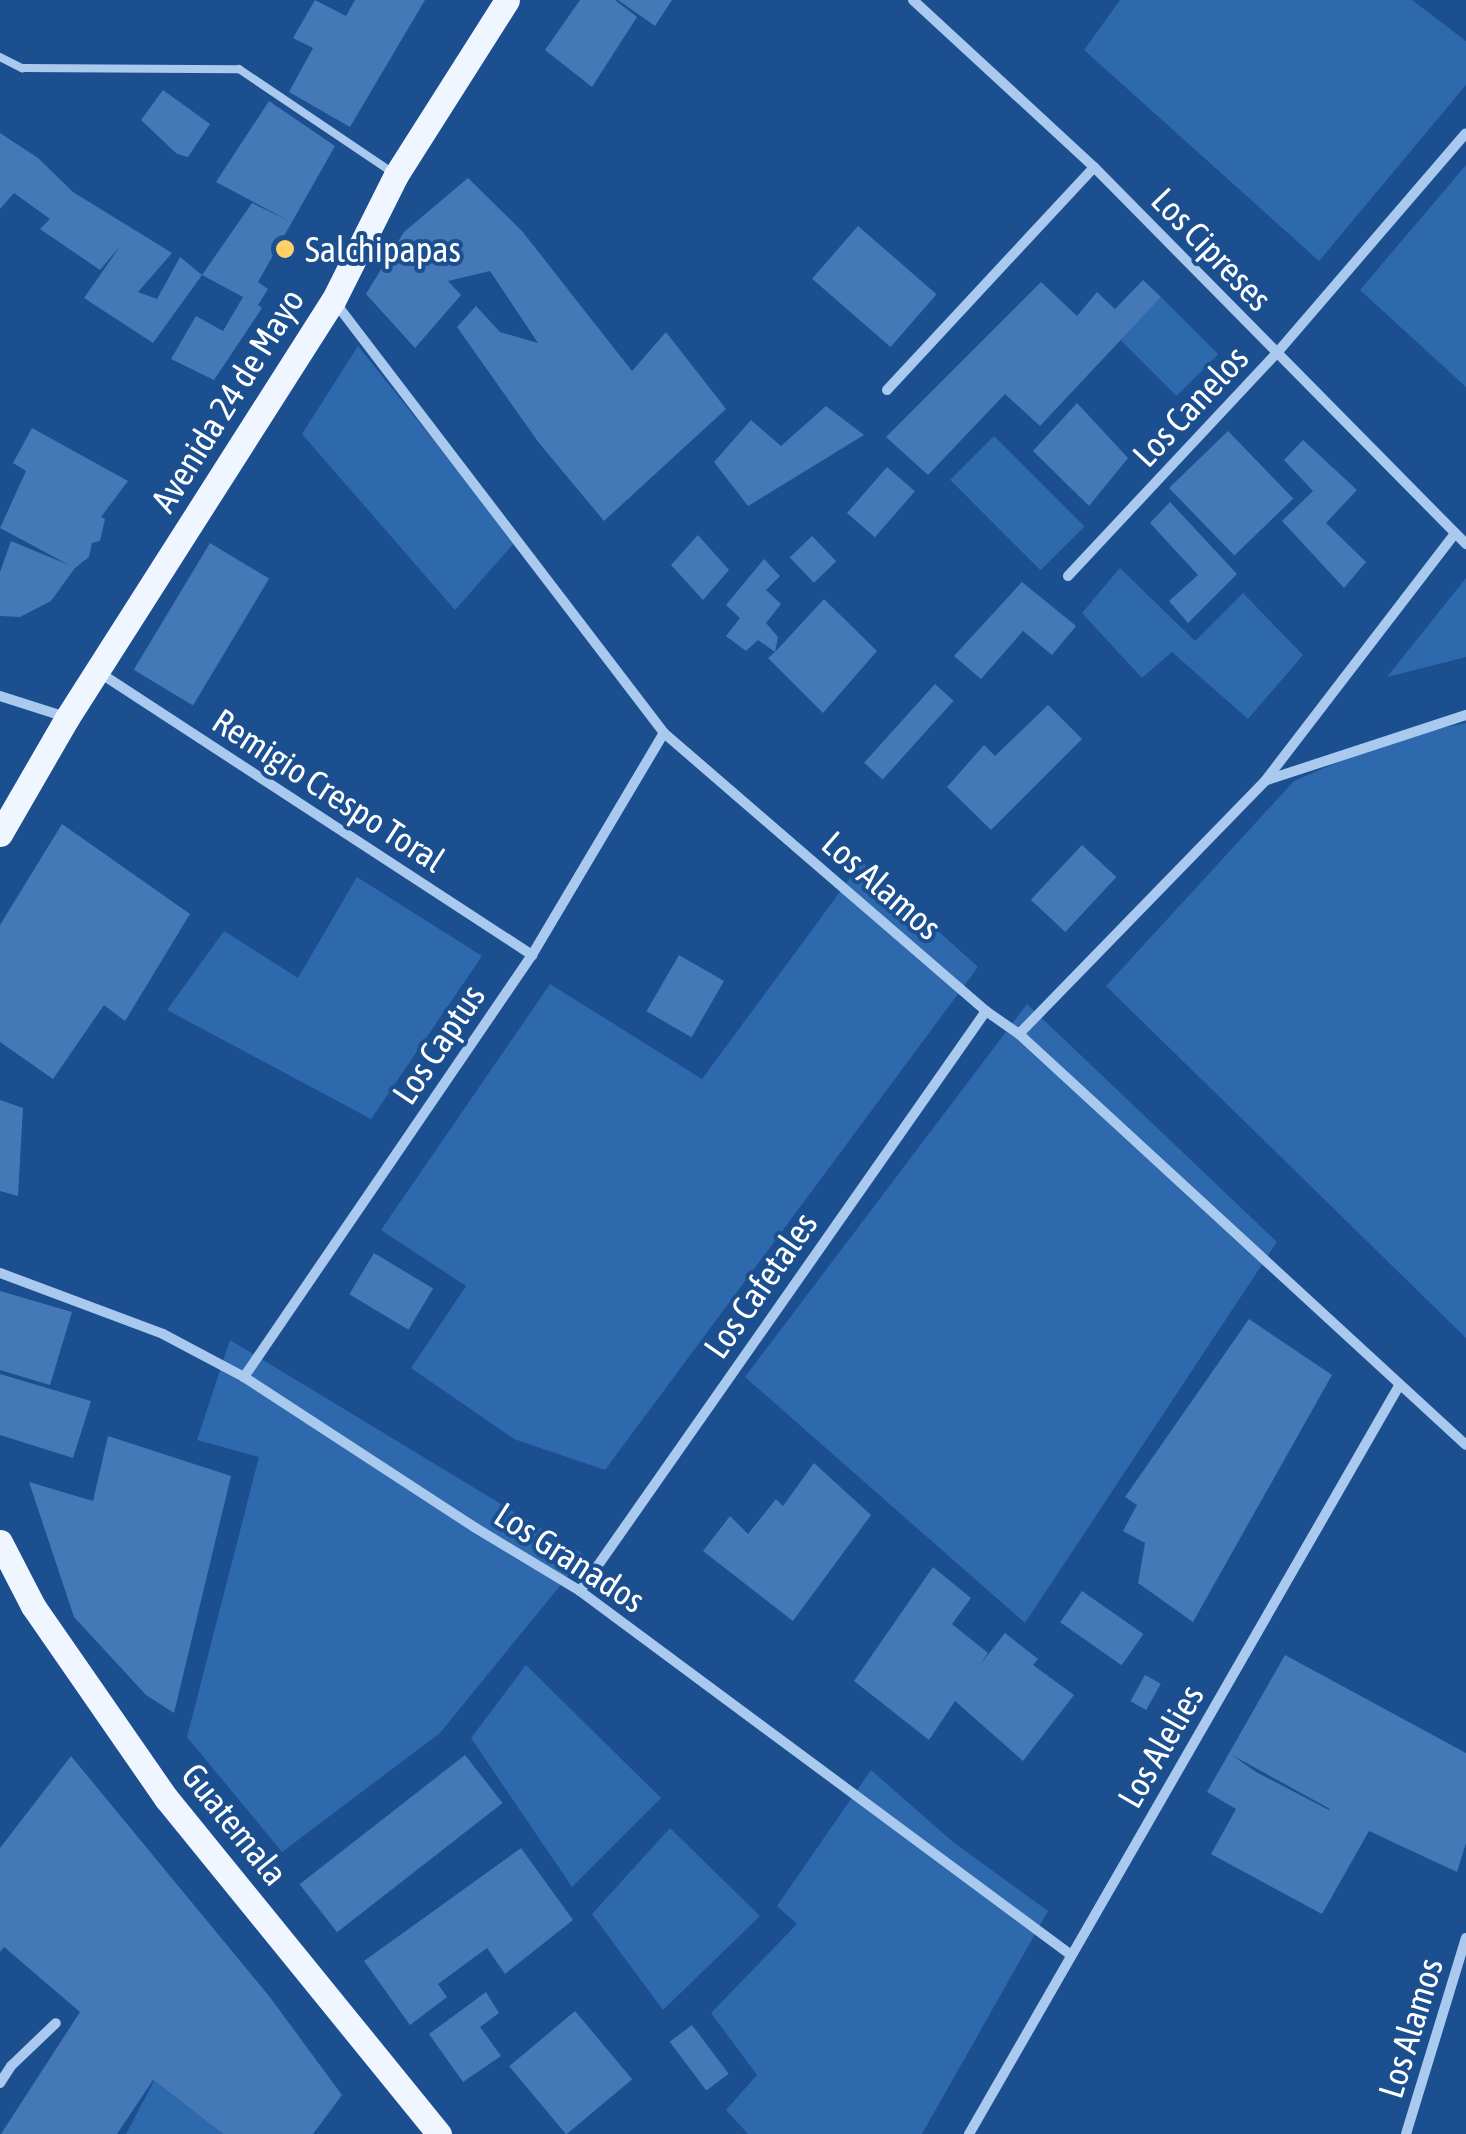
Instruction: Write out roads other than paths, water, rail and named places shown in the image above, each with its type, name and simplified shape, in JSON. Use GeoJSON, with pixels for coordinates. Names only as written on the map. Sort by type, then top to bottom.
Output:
{"type":"FeatureCollection","features":[{"type":"Feature","properties":{"kind":"main road","name":"Avenida 24 de Mayo"},"geometry":{"type":"LineString","coordinates":[[0,834],[66,718],[333,300],[396,175],[507,0]]}},
{"type":"Feature","properties":{"kind":"main road","name":"Guatemala"},"geometry":{"type":"LineString","coordinates":[[0,1542],[34,1606],[166,1798],[439,2134]]}},
{"type":"Feature","properties":{"kind":"street","name":"Los Cipreses"},"geometry":{"type":"LineString","coordinates":[[914,0],[1094,168],[1466,544]]}},
{"type":"Feature","properties":{"kind":"street","name":"Los Canelos"},"geometry":{"type":"LineString","coordinates":[[1068,576],[1276,354],[1466,134]]}},
{"type":"Feature","properties":{"kind":"street"},"geometry":{"type":"LineString","coordinates":[[887,390],[1094,168]]}},
{"type":"Feature","properties":{"kind":"street","name":"Los Alamos"},"geometry":{"type":"LineString","coordinates":[[333,300],[664,733],[986,1011],[1019,1034],[1466,1445]]}},
{"type":"Feature","properties":{"kind":"street"},"geometry":{"type":"LineString","coordinates":[[1019,1034],[1265,781],[1455,533]]}},
{"type":"Feature","properties":{"kind":"street","name":"Remigio Crespo Toral"},"geometry":{"type":"LineString","coordinates":[[97,671],[532,955]]}},
{"type":"Feature","properties":{"kind":"street"},"geometry":{"type":"LineString","coordinates":[[0,696],[66,718]]}},
{"type":"Feature","properties":{"kind":"street"},"geometry":{"type":"LineString","coordinates":[[1265,781],[1466,716]]}},
{"type":"Feature","properties":{"kind":"street","name":"Los Captus"},"geometry":{"type":"LineString","coordinates":[[244,1377],[532,955],[664,733]]}},
{"type":"Feature","properties":{"kind":"street","name":"Los Cafetales"},"geometry":{"type":"LineString","coordinates":[[580,1591],[986,1011]]}},
{"type":"Feature","properties":{"kind":"street","name":"Los Granados"},"geometry":{"type":"LineString","coordinates":[[0,1273],[163,1334],[244,1377],[474,1528],[580,1591],[1071,1955]]}},
{"type":"Feature","properties":{"kind":"street","name":"Los Alelies"},"geometry":{"type":"LineString","coordinates":[[969,2134],[1400,1386]]}},
{"type":"Feature","properties":{"kind":"street","name":"Los Alamos"},"geometry":{"type":"LineString","coordinates":[[1406,2134],[1466,1938]]}},
{"type":"Feature","properties":{"kind":"street"},"geometry":{"type":"LineString","coordinates":[[0,2084],[11,2066],[56,2023]]}},
{"type":"Feature","properties":{"kind":"lane"},"geometry":{"type":"LineString","coordinates":[[0,58],[22,68],[239,68],[396,175]]}},
{"type":"Feature","properties":{"kind":"place","name":"Salchipapas"},"geometry":{"type":"Point","coordinates":[285,249]}}]}
